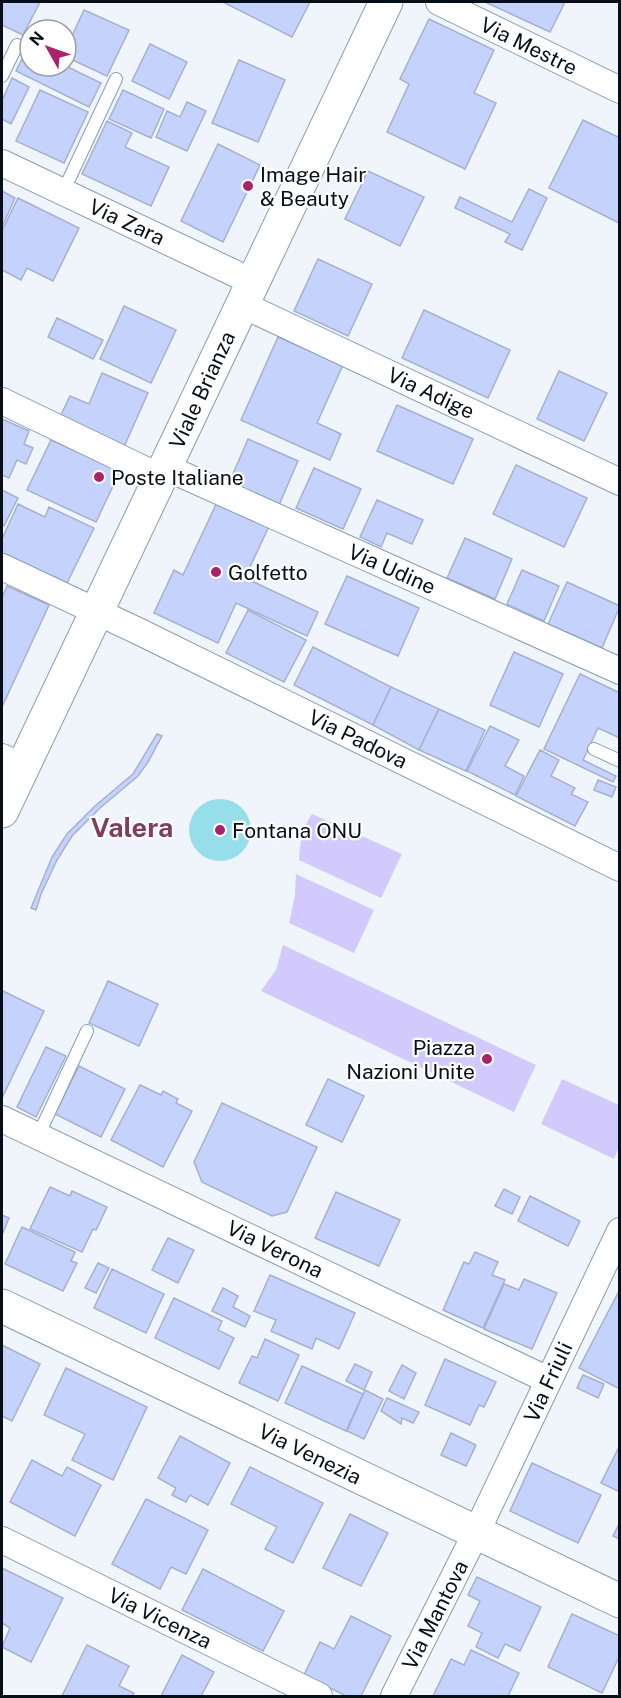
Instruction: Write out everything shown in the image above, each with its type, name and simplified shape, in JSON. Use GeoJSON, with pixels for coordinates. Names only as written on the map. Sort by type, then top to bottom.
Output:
{"type":"FeatureCollection","features":[{"type":"Feature","properties":{"kind":"street","name":"Viale Brianza"},"geometry":{"type":"LineString","coordinates":[[2,811],[12,762],[96,612],[386,2]]}},
{"type":"Feature","properties":{"kind":"street","name":"Via Mestre"},"geometry":{"type":"LineString","coordinates":[[439,2],[620,90]]}},
{"type":"Feature","properties":{"kind":"street","name":"Via Zara"},"geometry":{"type":"LineString","coordinates":[[2,163],[63,192],[248,293]]}},
{"type":"Feature","properties":{"kind":"street","name":"Via Adige"},"geometry":{"type":"LineString","coordinates":[[248,293],[620,482]]}},
{"type":"Feature","properties":{"kind":"street","name":"Via Udine"},"geometry":{"type":"LineString","coordinates":[[2,401],[620,671]]}},
{"type":"Feature","properties":{"kind":"street","name":"Via Padova"},"geometry":{"type":"LineString","coordinates":[[2,567],[617,860]]}},
{"type":"Feature","properties":{"kind":"street","name":"Via Verona"},"geometry":{"type":"LineString","coordinates":[[2,1119],[548,1380]]}},
{"type":"Feature","properties":{"kind":"street","name":"Via Friuli"},"geometry":{"type":"LineString","coordinates":[[476,1533],[620,1231]]}},
{"type":"Feature","properties":{"kind":"street","name":"Via Venezia"},"geometry":{"type":"LineString","coordinates":[[2,1306],[620,1601]]}},
{"type":"Feature","properties":{"kind":"street","name":"Via Mantova"},"geometry":{"type":"LineString","coordinates":[[394,1696],[476,1533]]}},
{"type":"Feature","properties":{"kind":"street","name":"Via Vicenza"},"geometry":{"type":"LineString","coordinates":[[2,1540],[319,1696]]}},
{"type":"Feature","properties":{"kind":"lane"},"geometry":{"type":"LineString","coordinates":[[2,75],[17,45]]}},
{"type":"Feature","properties":{"kind":"lane"},"geometry":{"type":"LineString","coordinates":[[63,192],[116,79]]}},
{"type":"Feature","properties":{"kind":"lane"},"geometry":{"type":"LineString","coordinates":[[594,749],[620,761]]}},
{"type":"Feature","properties":{"kind":"lane"},"geometry":{"type":"LineString","coordinates":[[38,1136],[87,1031]]}},
{"type":"Feature","properties":{"kind":"shaded area"},"geometry":{"type":"Polygon","coordinates":[[[312,814],[402,854],[381,898],[299,860],[302,836],[312,814]]]}},
{"type":"Feature","properties":{"kind":"shaded area"},"geometry":{"type":"Polygon","coordinates":[[[296,874],[374,910],[354,953],[289,923],[295,895],[296,874]]]}},
{"type":"Feature","properties":{"kind":"shaded area"},"geometry":{"type":"Polygon","coordinates":[[[283,945],[536,1065],[514,1112],[261,991],[276,970],[283,945]]]}},
{"type":"Feature","properties":{"kind":"shaded area"},"geometry":{"type":"Polygon","coordinates":[[[562,1079],[619,1105],[619,1147],[614,1159],[541,1124],[562,1079]]]}},
{"type":"Feature","properties":{"kind":"water","name":"Fontana ONU"},"geometry":{"type":"Polygon","coordinates":[[[220,799],[232,801],[242,808],[249,818],[251,830],[249,842],[242,852],[232,859],[220,861],[208,859],[198,852],[191,842],[189,830],[191,818],[198,808],[208,801],[220,799]]]}},
{"type":"Feature","properties":{"kind":"building"},"geometry":{"type":"Polygon","coordinates":[[[2,2],[40,2],[32,18],[18,18],[18,33],[2,25],[2,2]]]}},
{"type":"Feature","properties":{"kind":"building"},"geometry":{"type":"Polygon","coordinates":[[[223,2],[310,2],[292,37],[223,2]]]}},
{"type":"Feature","properties":{"kind":"building"},"geometry":{"type":"Polygon","coordinates":[[[485,2],[565,2],[550,32],[485,2]]]}},
{"type":"Feature","properties":{"kind":"building"},"geometry":{"type":"Polygon","coordinates":[[[84,10],[129,30],[107,76],[78,63],[78,23],[84,10]]]}},
{"type":"Feature","properties":{"kind":"building"},"geometry":{"type":"Polygon","coordinates":[[[429,19],[494,50],[474,93],[496,103],[465,169],[387,132],[409,84],[400,79],[429,19]]]}},
{"type":"Feature","properties":{"kind":"building"},"geometry":{"type":"Polygon","coordinates":[[[150,44],[187,62],[169,99],[132,81],[150,44]]]}},
{"type":"Feature","properties":{"kind":"building"},"geometry":{"type":"Polygon","coordinates":[[[239,60],[285,80],[258,142],[212,123],[239,60]]]}},
{"type":"Feature","properties":{"kind":"building"},"geometry":{"type":"Polygon","coordinates":[[[78,72],[101,83],[89,107],[30,78],[78,78],[78,72]]]}},
{"type":"Feature","properties":{"kind":"building"},"geometry":{"type":"Polygon","coordinates":[[[12,78],[29,87],[11,124],[2,119],[2,101],[12,78]]]}},
{"type":"Feature","properties":{"kind":"building"},"geometry":{"type":"Polygon","coordinates":[[[40,90],[88,112],[64,163],[16,141],[40,90]]]}},
{"type":"Feature","properties":{"kind":"building"},"geometry":{"type":"Polygon","coordinates":[[[123,90],[164,109],[151,138],[109,119],[123,90]]]}},
{"type":"Feature","properties":{"kind":"building"},"geometry":{"type":"Polygon","coordinates":[[[187,102],[206,111],[187,151],[156,137],[167,111],[180,117],[187,102]]]}},
{"type":"Feature","properties":{"kind":"building"},"geometry":{"type":"Polygon","coordinates":[[[583,120],[620,138],[619,223],[549,188],[583,120]]]}},
{"type":"Feature","properties":{"kind":"building"},"geometry":{"type":"Polygon","coordinates":[[[107,121],[132,133],[125,147],[169,167],[151,206],[82,174],[107,121]]]}},
{"type":"Feature","properties":{"kind":"building"},"geometry":{"type":"Polygon","coordinates":[[[218,144],[260,165],[223,242],[181,221],[218,144]]]}},
{"type":"Feature","properties":{"kind":"building"},"geometry":{"type":"Polygon","coordinates":[[[368,171],[424,197],[400,246],[345,219],[368,171]]]}},
{"type":"Feature","properties":{"kind":"building"},"geometry":{"type":"Polygon","coordinates":[[[529,189],[547,198],[522,250],[505,242],[510,234],[455,208],[460,197],[512,222],[529,189]]]}},
{"type":"Feature","properties":{"kind":"building"},"geometry":{"type":"Polygon","coordinates":[[[2,191],[15,198],[2,227],[2,191]]]}},
{"type":"Feature","properties":{"kind":"building"},"geometry":{"type":"Polygon","coordinates":[[[18,198],[79,228],[53,281],[27,268],[21,280],[2,270],[2,231],[18,198]]]}},
{"type":"Feature","properties":{"kind":"building"},"geometry":{"type":"Polygon","coordinates":[[[318,259],[372,284],[348,336],[294,311],[318,259]]]}},
{"type":"Feature","properties":{"kind":"building"},"geometry":{"type":"Polygon","coordinates":[[[124,306],[176,330],[151,383],[100,359],[124,306]]]}},
{"type":"Feature","properties":{"kind":"building"},"geometry":{"type":"Polygon","coordinates":[[[424,310],[510,350],[488,398],[402,358],[424,310]]]}},
{"type":"Feature","properties":{"kind":"building"},"geometry":{"type":"Polygon","coordinates":[[[57,318],[103,340],[93,359],[48,337],[57,318]]]}},
{"type":"Feature","properties":{"kind":"building"},"geometry":{"type":"Polygon","coordinates":[[[278,337],[343,365],[317,423],[341,434],[330,460],[241,420],[278,337]]]}},
{"type":"Feature","properties":{"kind":"building"},"geometry":{"type":"Polygon","coordinates":[[[559,371],[607,393],[584,441],[537,419],[559,371]]]}},
{"type":"Feature","properties":{"kind":"building"},"geometry":{"type":"Polygon","coordinates":[[[102,373],[148,393],[123,449],[58,421],[70,396],[89,404],[102,373]]]}},
{"type":"Feature","properties":{"kind":"building"},"geometry":{"type":"Polygon","coordinates":[[[397,405],[473,439],[453,484],[377,451],[397,405]]]}},
{"type":"Feature","properties":{"kind":"building"},"geometry":{"type":"Polygon","coordinates":[[[2,419],[29,431],[24,444],[33,448],[26,464],[17,460],[9,478],[2,475],[2,419]]]}},
{"type":"Feature","properties":{"kind":"building"},"geometry":{"type":"Polygon","coordinates":[[[248,439],[298,461],[279,505],[229,483],[248,439]]]}},
{"type":"Feature","properties":{"kind":"building"},"geometry":{"type":"Polygon","coordinates":[[[51,440],[120,471],[96,522],[27,490],[51,440]]]}},
{"type":"Feature","properties":{"kind":"building"},"geometry":{"type":"Polygon","coordinates":[[[516,465],[587,498],[564,547],[493,514],[516,465]]]}},
{"type":"Feature","properties":{"kind":"building"},"geometry":{"type":"Polygon","coordinates":[[[314,468],[361,489],[343,529],[296,508],[314,468]]]}},
{"type":"Feature","properties":{"kind":"building"},"geometry":{"type":"Polygon","coordinates":[[[2,490],[18,498],[4,526],[2,524],[2,490]]]}},
{"type":"Feature","properties":{"kind":"building","name":"Golfetto"},"geometry":{"type":"Polygon","coordinates":[[[218,500],[270,524],[245,578],[318,612],[307,636],[236,603],[218,643],[154,613],[174,570],[183,575],[218,500]]]}},
{"type":"Feature","properties":{"kind":"building"},"geometry":{"type":"Polygon","coordinates":[[[377,500],[423,520],[412,544],[387,533],[381,547],[360,537],[377,500]]]}},
{"type":"Feature","properties":{"kind":"building"},"geometry":{"type":"Polygon","coordinates":[[[18,504],[45,517],[49,507],[94,528],[66,585],[2,554],[2,539],[18,504]]]}},
{"type":"Feature","properties":{"kind":"building"},"geometry":{"type":"Polygon","coordinates":[[[465,538],[512,559],[495,599],[447,578],[465,538]]]}},
{"type":"Feature","properties":{"kind":"building"},"geometry":{"type":"Polygon","coordinates":[[[522,570],[559,586],[544,621],[507,604],[522,570]]]}},
{"type":"Feature","properties":{"kind":"building"},"geometry":{"type":"Polygon","coordinates":[[[347,576],[419,608],[398,656],[325,624],[347,576]]]}},
{"type":"Feature","properties":{"kind":"building"},"geometry":{"type":"Polygon","coordinates":[[[567,582],[620,606],[602,648],[548,624],[567,582]]]}},
{"type":"Feature","properties":{"kind":"building"},"geometry":{"type":"Polygon","coordinates":[[[7,586],[49,605],[2,707],[2,598],[7,586]]]}},
{"type":"Feature","properties":{"kind":"building"},"geometry":{"type":"Polygon","coordinates":[[[248,610],[306,640],[284,682],[226,653],[248,610]]]}},
{"type":"Feature","properties":{"kind":"building"},"geometry":{"type":"Polygon","coordinates":[[[313,647],[391,687],[373,725],[294,685],[313,647]]]}},
{"type":"Feature","properties":{"kind":"building"},"geometry":{"type":"Polygon","coordinates":[[[514,652],[563,674],[539,727],[490,705],[514,652]]]}},
{"type":"Feature","properties":{"kind":"building"},"geometry":{"type":"Polygon","coordinates":[[[580,674],[620,693],[620,738],[598,728],[583,760],[616,776],[613,782],[544,749],[580,674]]]}},
{"type":"Feature","properties":{"kind":"building"},"geometry":{"type":"Polygon","coordinates":[[[391,687],[439,709],[419,750],[373,725],[391,687]]]}},
{"type":"Feature","properties":{"kind":"building"},"geometry":{"type":"Polygon","coordinates":[[[439,709],[485,730],[466,771],[419,750],[439,709]]]}},
{"type":"Feature","properties":{"kind":"building"},"geometry":{"type":"Polygon","coordinates":[[[490,726],[519,740],[505,766],[524,776],[515,795],[467,771],[490,726]]]}},
{"type":"Feature","properties":{"kind":"building"},"geometry":{"type":"Polygon","coordinates":[[[157,734],[162,736],[138,776],[100,808],[72,836],[57,860],[36,910],[31,908],[52,857],[67,834],[95,806],[133,774],[157,734]]]}},
{"type":"Feature","properties":{"kind":"building"},"geometry":{"type":"Polygon","coordinates":[[[540,750],[559,760],[551,776],[575,788],[571,794],[588,802],[575,826],[516,796],[540,750]]]}},
{"type":"Feature","properties":{"kind":"building"},"geometry":{"type":"Polygon","coordinates":[[[598,780],[616,787],[612,797],[594,790],[598,780]]]}},
{"type":"Feature","properties":{"kind":"building"},"geometry":{"type":"Polygon","coordinates":[[[108,981],[158,1004],[139,1046],[89,1023],[108,981]]]}},
{"type":"Feature","properties":{"kind":"building"},"geometry":{"type":"Polygon","coordinates":[[[3,991],[44,1011],[2,1098],[2,994],[3,991]]]}},
{"type":"Feature","properties":{"kind":"building"},"geometry":{"type":"Polygon","coordinates":[[[46,1047],[66,1056],[36,1117],[17,1107],[46,1047]]]}},
{"type":"Feature","properties":{"kind":"building"},"geometry":{"type":"Polygon","coordinates":[[[79,1066],[125,1089],[101,1137],[55,1114],[79,1066]]]}},
{"type":"Feature","properties":{"kind":"building"},"geometry":{"type":"Polygon","coordinates":[[[328,1079],[364,1096],[342,1142],[306,1125],[328,1079]]]}},
{"type":"Feature","properties":{"kind":"building"},"geometry":{"type":"Polygon","coordinates":[[[140,1085],[161,1095],[163,1091],[178,1099],[176,1103],[192,1111],[163,1167],[111,1140],[140,1085]]]}},
{"type":"Feature","properties":{"kind":"building"},"geometry":{"type":"Polygon","coordinates":[[[222,1103],[317,1147],[287,1212],[272,1216],[202,1182],[194,1162],[222,1103]]]}},
{"type":"Feature","properties":{"kind":"building"},"geometry":{"type":"Polygon","coordinates":[[[50,1187],[70,1196],[72,1191],[107,1207],[82,1252],[30,1229],[50,1187]]]}},
{"type":"Feature","properties":{"kind":"building"},"geometry":{"type":"Polygon","coordinates":[[[504,1189],[520,1197],[512,1214],[495,1206],[504,1189]]]}},
{"type":"Feature","properties":{"kind":"building"},"geometry":{"type":"Polygon","coordinates":[[[336,1192],[400,1220],[379,1266],[315,1238],[336,1192]]]}},
{"type":"Feature","properties":{"kind":"building"},"geometry":{"type":"Polygon","coordinates":[[[530,1196],[580,1221],[568,1246],[518,1221],[530,1196]]]}},
{"type":"Feature","properties":{"kind":"building"},"geometry":{"type":"Polygon","coordinates":[[[2,1215],[9,1218],[2,1235],[2,1215]]]}},
{"type":"Feature","properties":{"kind":"building"},"geometry":{"type":"Polygon","coordinates":[[[22,1227],[75,1252],[71,1261],[77,1263],[63,1291],[5,1264],[22,1227]]]}},
{"type":"Feature","properties":{"kind":"building"},"geometry":{"type":"Polygon","coordinates":[[[168,1238],[194,1250],[178,1283],[152,1270],[168,1238]]]}},
{"type":"Feature","properties":{"kind":"building"},"geometry":{"type":"Polygon","coordinates":[[[475,1252],[498,1262],[492,1275],[505,1280],[483,1328],[443,1310],[464,1262],[469,1264],[475,1252]]]}},
{"type":"Feature","properties":{"kind":"building"},"geometry":{"type":"Polygon","coordinates":[[[98,1263],[109,1268],[96,1293],[85,1288],[98,1263]]]}},
{"type":"Feature","properties":{"kind":"building"},"geometry":{"type":"Polygon","coordinates":[[[112,1269],[164,1294],[146,1333],[94,1308],[112,1269]]]}},
{"type":"Feature","properties":{"kind":"building"},"geometry":{"type":"Polygon","coordinates":[[[270,1275],[355,1313],[339,1349],[316,1338],[312,1349],[271,1331],[276,1320],[254,1311],[270,1275]]]}},
{"type":"Feature","properties":{"kind":"building"},"geometry":{"type":"Polygon","coordinates":[[[524,1279],[557,1293],[532,1349],[484,1329],[504,1284],[519,1290],[524,1279]]]}},
{"type":"Feature","properties":{"kind":"building"},"geometry":{"type":"Polygon","coordinates":[[[223,1288],[238,1296],[233,1307],[250,1316],[245,1327],[212,1311],[223,1288]]]}},
{"type":"Feature","properties":{"kind":"building"},"geometry":{"type":"Polygon","coordinates":[[[620,1289],[620,1389],[579,1368],[620,1289]]]}},
{"type":"Feature","properties":{"kind":"building"},"geometry":{"type":"Polygon","coordinates":[[[174,1298],[222,1321],[218,1330],[234,1338],[219,1369],[155,1338],[174,1298]]]}},
{"type":"Feature","properties":{"kind":"building"},"geometry":{"type":"Polygon","coordinates":[[[265,1339],[299,1355],[278,1401],[239,1383],[252,1356],[257,1358],[265,1339]]]}},
{"type":"Feature","properties":{"kind":"building"},"geometry":{"type":"Polygon","coordinates":[[[2,1345],[40,1364],[12,1421],[2,1416],[2,1345]]]}},
{"type":"Feature","properties":{"kind":"building"},"geometry":{"type":"Polygon","coordinates":[[[445,1359],[496,1382],[484,1407],[479,1405],[470,1425],[425,1405],[445,1359]]]}},
{"type":"Feature","properties":{"kind":"building"},"geometry":{"type":"Polygon","coordinates":[[[355,1364],[372,1372],[364,1390],[346,1381],[355,1364]]]}},
{"type":"Feature","properties":{"kind":"building"},"geometry":{"type":"Polygon","coordinates":[[[402,1365],[416,1373],[404,1399],[389,1391],[402,1365]]]}},
{"type":"Feature","properties":{"kind":"building"},"geometry":{"type":"Polygon","coordinates":[[[302,1366],[363,1394],[346,1431],[285,1403],[302,1366]]]}},
{"type":"Feature","properties":{"kind":"building"},"geometry":{"type":"Polygon","coordinates":[[[66,1368],[147,1407],[113,1480],[72,1460],[85,1434],[44,1415],[66,1368]]]}},
{"type":"Feature","properties":{"kind":"building"},"geometry":{"type":"Polygon","coordinates":[[[583,1375],[604,1384],[598,1398],[577,1388],[583,1375]]]}},
{"type":"Feature","properties":{"kind":"building"},"geometry":{"type":"Polygon","coordinates":[[[365,1390],[383,1399],[364,1439],[347,1431],[365,1390]]]}},
{"type":"Feature","properties":{"kind":"building"},"geometry":{"type":"Polygon","coordinates":[[[387,1398],[419,1412],[413,1423],[402,1418],[401,1424],[381,1411],[387,1398]]]}},
{"type":"Feature","properties":{"kind":"building"},"geometry":{"type":"Polygon","coordinates":[[[451,1433],[476,1445],[466,1466],[441,1455],[451,1433]]]}},
{"type":"Feature","properties":{"kind":"building"},"geometry":{"type":"Polygon","coordinates":[[[180,1436],[230,1463],[208,1505],[190,1495],[186,1502],[172,1495],[176,1488],[158,1478],[180,1436]]]}},
{"type":"Feature","properties":{"kind":"building"},"geometry":{"type":"Polygon","coordinates":[[[620,1445],[620,1492],[601,1483],[620,1445]]]}},
{"type":"Feature","properties":{"kind":"building"},"geometry":{"type":"Polygon","coordinates":[[[32,1460],[62,1476],[67,1467],[101,1485],[75,1536],[10,1502],[32,1460]]]}},
{"type":"Feature","properties":{"kind":"building"},"geometry":{"type":"Polygon","coordinates":[[[532,1463],[601,1495],[578,1543],[510,1511],[532,1463]]]}},
{"type":"Feature","properties":{"kind":"building"},"geometry":{"type":"Polygon","coordinates":[[[250,1467],[323,1503],[293,1563],[265,1549],[277,1527],[231,1504],[250,1467]]]}},
{"type":"Feature","properties":{"kind":"building"},"geometry":{"type":"Polygon","coordinates":[[[146,1499],[208,1530],[186,1574],[171,1567],[160,1589],[112,1564],[146,1499]]]}},
{"type":"Feature","properties":{"kind":"building"},"geometry":{"type":"Polygon","coordinates":[[[350,1514],[388,1533],[361,1586],[323,1568],[350,1514]]]}},
{"type":"Feature","properties":{"kind":"building"},"geometry":{"type":"Polygon","coordinates":[[[620,1522],[620,1539],[613,1536],[620,1522]]]}},
{"type":"Feature","properties":{"kind":"building"},"geometry":{"type":"Polygon","coordinates":[[[2,1568],[63,1598],[31,1662],[2,1647],[10,1628],[2,1623],[2,1568]]]}},
{"type":"Feature","properties":{"kind":"building"},"geometry":{"type":"Polygon","coordinates":[[[203,1569],[284,1611],[263,1651],[182,1610],[203,1569]]]}},
{"type":"Feature","properties":{"kind":"building"},"geometry":{"type":"Polygon","coordinates":[[[477,1577],[541,1607],[520,1651],[505,1644],[498,1658],[476,1647],[482,1633],[468,1626],[480,1601],[468,1595],[477,1577]]]}},
{"type":"Feature","properties":{"kind":"building"},"geometry":{"type":"Polygon","coordinates":[[[572,1614],[620,1636],[620,1655],[602,1693],[548,1667],[572,1614]]]}},
{"type":"Feature","properties":{"kind":"building"},"geometry":{"type":"Polygon","coordinates":[[[351,1616],[391,1636],[361,1696],[346,1696],[304,1675],[320,1642],[334,1649],[351,1616]]]}},
{"type":"Feature","properties":{"kind":"building"},"geometry":{"type":"Polygon","coordinates":[[[87,1645],[129,1666],[119,1686],[134,1693],[132,1696],[62,1696],[87,1645]]]}},
{"type":"Feature","properties":{"kind":"building"},"geometry":{"type":"Polygon","coordinates":[[[471,1650],[519,1673],[508,1696],[433,1696],[451,1659],[464,1665],[471,1650]]]}},
{"type":"Feature","properties":{"kind":"building"},"geometry":{"type":"Polygon","coordinates":[[[182,1655],[214,1672],[201,1696],[161,1696],[182,1655]]]}},
{"type":"Feature","properties":{"kind":"place","name":"Image Hair & Beauty"},"geometry":{"type":"Point","coordinates":[248,186]}},
{"type":"Feature","properties":{"kind":"place","name":"Poste Italiane"},"geometry":{"type":"Point","coordinates":[99,477]}},
{"type":"Feature","properties":{"kind":"place","name":"Golfetto"},"geometry":{"type":"Point","coordinates":[216,572]}},
{"type":"Feature","properties":{"kind":"place","name":"Fontana ONU"},"geometry":{"type":"Point","coordinates":[220,830]}},
{"type":"Feature","properties":{"kind":"place","name":"Piazza Nazioni Unite"},"geometry":{"type":"Point","coordinates":[487,1059]}},
{"type":"Feature","properties":{"kind":"district","name":"Valera"},"geometry":{"type":"Point","coordinates":[132,827]}}]}
